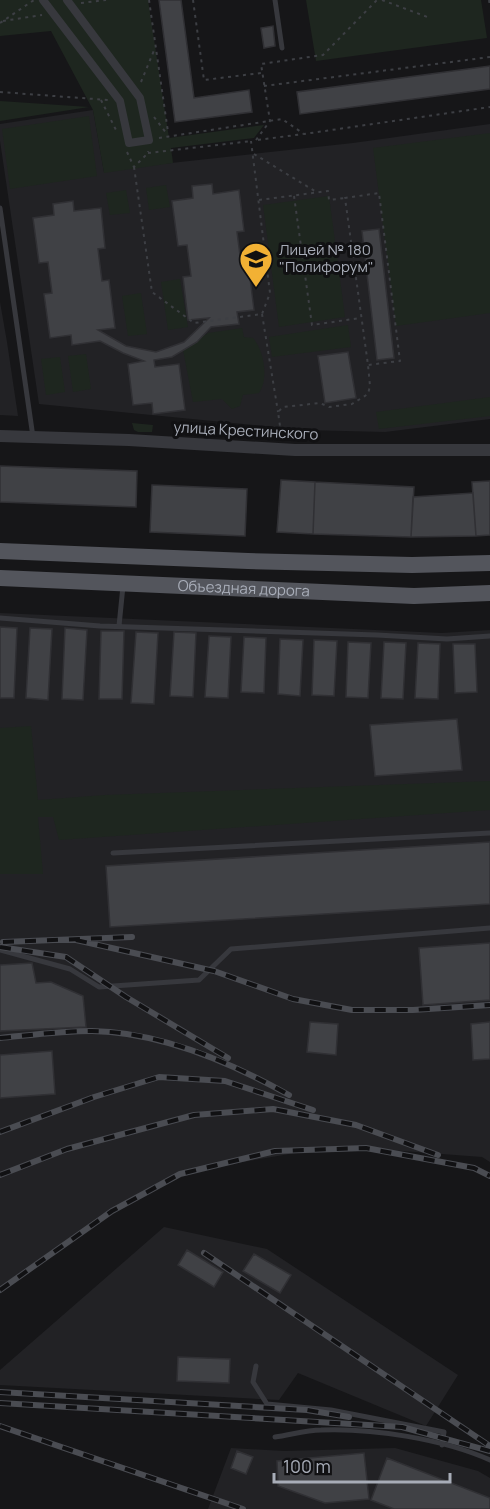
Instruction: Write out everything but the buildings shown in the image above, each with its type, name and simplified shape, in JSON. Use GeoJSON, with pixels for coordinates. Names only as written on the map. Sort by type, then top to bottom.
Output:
{"type":"FeatureCollection","features":[{"type":"Feature","properties":{"kind":"main road","name":"Объездная дорога"},"geometry":{"type":"LineString","coordinates":[[0,551],[248,561],[412,565],[490,563]]}},
{"type":"Feature","properties":{"kind":"main road","name":"Объездная дорога"},"geometry":{"type":"LineString","coordinates":[[0,578],[414,596],[490,593]]}},
{"type":"Feature","properties":{"kind":"street"},"geometry":{"type":"LineString","coordinates":[[43,0],[120,101],[129,143],[149,140],[140,98],[67,0]]}},
{"type":"Feature","properties":{"kind":"street","name":"улица Крестинского"},"geometry":{"type":"LineString","coordinates":[[0,436],[129,440],[295,450],[490,450]]}},
{"type":"Feature","properties":{"kind":"lane"},"geometry":{"type":"LineString","coordinates":[[275,0],[282,48]]}},
{"type":"Feature","properties":{"kind":"lane"},"geometry":{"type":"LineString","coordinates":[[0,208],[33,437]]}},
{"type":"Feature","properties":{"kind":"lane"},"geometry":{"type":"LineString","coordinates":[[119,626],[124,584]]}},
{"type":"Feature","properties":{"kind":"lane"},"geometry":{"type":"LineString","coordinates":[[0,618],[119,626],[447,639],[490,636]]}},
{"type":"Feature","properties":{"kind":"lane"},"geometry":{"type":"LineString","coordinates":[[113,854],[490,832]]}},
{"type":"Feature","properties":{"kind":"lane"},"geometry":{"type":"LineString","coordinates":[[0,950],[70,969],[99,987],[199,980],[231,949],[490,928]]}},
{"type":"Feature","properties":{"kind":"lane"},"geometry":{"type":"LineString","coordinates":[[256,1366],[253,1382],[267,1404],[331,1410],[444,1432],[442,1445]]}},
{"type":"Feature","properties":{"kind":"lane"},"geometry":{"type":"LineString","coordinates":[[275,1437],[320,1430],[387,1433],[471,1452],[490,1460]]}},
{"type":"Feature","properties":{"kind":"path"},"geometry":{"type":"LineString","coordinates":[[0,23],[34,0]]}},
{"type":"Feature","properties":{"kind":"path"},"geometry":{"type":"LineString","coordinates":[[148,0],[168,135]]}},
{"type":"Feature","properties":{"kind":"path"},"geometry":{"type":"LineString","coordinates":[[193,0],[204,80],[262,72]]}},
{"type":"Feature","properties":{"kind":"path"},"geometry":{"type":"LineString","coordinates":[[256,140],[270,121],[261,64],[323,55],[377,0]]}},
{"type":"Feature","properties":{"kind":"path"},"geometry":{"type":"LineString","coordinates":[[382,0],[430,18]]}},
{"type":"Feature","properties":{"kind":"path"},"geometry":{"type":"LineString","coordinates":[[489,0],[490,7]]}},
{"type":"Feature","properties":{"kind":"path"},"geometry":{"type":"LineString","coordinates":[[136,93],[155,48]]}},
{"type":"Feature","properties":{"kind":"path"},"geometry":{"type":"LineString","coordinates":[[264,86],[490,57]]}},
{"type":"Feature","properties":{"kind":"path"},"geometry":{"type":"LineString","coordinates":[[0,92],[120,101]]}},
{"type":"Feature","properties":{"kind":"path"},"geometry":{"type":"LineString","coordinates":[[134,167],[148,153],[304,134],[490,107]]}},
{"type":"Feature","properties":{"kind":"path"},"geometry":{"type":"LineString","coordinates":[[148,153],[149,140],[168,135],[270,121],[282,120],[304,134]]}},
{"type":"Feature","properties":{"kind":"path"},"geometry":{"type":"LineString","coordinates":[[251,141],[270,292],[262,315],[281,432]]}},
{"type":"Feature","properties":{"kind":"path"},"geometry":{"type":"LineString","coordinates":[[129,143],[152,292],[194,323],[262,315]]}},
{"type":"Feature","properties":{"kind":"path"},"geometry":{"type":"LineString","coordinates":[[253,154],[318,193]]}},
{"type":"Feature","properties":{"kind":"path"},"geometry":{"type":"LineString","coordinates":[[259,200],[328,191],[329,200],[379,193],[400,361],[368,365]]}},
{"type":"Feature","properties":{"kind":"path"},"geometry":{"type":"LineString","coordinates":[[294,196],[312,325],[362,318]]}},
{"type":"Feature","properties":{"kind":"path"},"geometry":{"type":"LineString","coordinates":[[278,412],[283,407],[320,403],[328,406],[352,404],[368,394],[370,386],[368,365],[345,198]]}},
{"type":"Feature","properties":{"kind":"shaded area"},"geometry":{"type":"Polygon","coordinates":[[[0,0],[148,0],[169,138],[264,125],[254,138],[171,148],[173,163],[104,173],[93,110],[51,31],[0,36],[0,0]]]}},
{"type":"Feature","properties":{"kind":"shaded area"},"geometry":{"type":"Polygon","coordinates":[[[306,0],[481,0],[487,38],[316,61],[306,0]]]}},
{"type":"Feature","properties":{"kind":"shaded area"},"geometry":{"type":"Polygon","coordinates":[[[0,101],[89,107],[0,121],[0,101]]]}},
{"type":"Feature","properties":{"kind":"shaded area","name":"Лицей № 180 \"Полифорум\""},"geometry":{"type":"Polygon","coordinates":[[[93,110],[104,172],[353,143],[490,124],[490,419],[385,432],[304,430],[39,404],[0,141],[0,124],[93,110]]]}},
{"type":"Feature","properties":{"kind":"shaded area"},"geometry":{"type":"Polygon","coordinates":[[[89,116],[97,176],[10,189],[2,129],[89,116]]]}},
{"type":"Feature","properties":{"kind":"shaded area"},"geometry":{"type":"Polygon","coordinates":[[[490,133],[490,313],[396,326],[373,148],[490,133]]]}},
{"type":"Feature","properties":{"kind":"shaded area"},"geometry":{"type":"Polygon","coordinates":[[[166,185],[170,207],[149,210],[146,188],[166,185]]]}},
{"type":"Feature","properties":{"kind":"shaded area"},"geometry":{"type":"Polygon","coordinates":[[[126,190],[130,213],[110,215],[106,193],[126,190]]]}},
{"type":"Feature","properties":{"kind":"shaded area"},"geometry":{"type":"Polygon","coordinates":[[[329,196],[345,317],[279,327],[263,205],[329,196]]]}},
{"type":"Feature","properties":{"kind":"shaded area"},"geometry":{"type":"Polygon","coordinates":[[[180,279],[188,327],[168,330],[161,282],[180,279]]]}},
{"type":"Feature","properties":{"kind":"shaded area"},"geometry":{"type":"Polygon","coordinates":[[[141,293],[147,334],[128,336],[122,296],[141,293]]]}},
{"type":"Feature","properties":{"kind":"shaded area"},"geometry":{"type":"Polygon","coordinates":[[[0,302],[7,342],[18,416],[0,415],[0,302]]]}},
{"type":"Feature","properties":{"kind":"shaded area"},"geometry":{"type":"Polygon","coordinates":[[[348,325],[351,347],[272,357],[269,337],[348,325]]]}},
{"type":"Feature","properties":{"kind":"shaded area"},"geometry":{"type":"Polygon","coordinates":[[[242,328],[244,337],[253,338],[257,343],[262,357],[264,380],[259,393],[243,395],[240,406],[232,409],[222,399],[193,402],[183,350],[208,333],[242,328]]]}},
{"type":"Feature","properties":{"kind":"shaded area"},"geometry":{"type":"Polygon","coordinates":[[[86,354],[91,389],[73,392],[68,356],[86,354]]]}},
{"type":"Feature","properties":{"kind":"shaded area"},"geometry":{"type":"Polygon","coordinates":[[[60,357],[65,392],[46,395],[41,359],[60,357]]]}},
{"type":"Feature","properties":{"kind":"shaded area"},"geometry":{"type":"Polygon","coordinates":[[[490,397],[490,416],[379,429],[376,412],[490,397]]]}},
{"type":"Feature","properties":{"kind":"shaded area"},"geometry":{"type":"Polygon","coordinates":[[[132,423],[153,425],[152,432],[138,432],[134,430],[132,423]]]}},
{"type":"Feature","properties":{"kind":"shaded area"},"geometry":{"type":"Polygon","coordinates":[[[0,613],[442,633],[490,630],[490,1162],[482,1157],[336,1146],[179,1173],[101,1215],[0,1287],[0,613]]]}},
{"type":"Feature","properties":{"kind":"shaded area"},"geometry":{"type":"Polygon","coordinates":[[[31,726],[38,800],[105,795],[490,781],[490,810],[59,840],[53,817],[38,817],[43,874],[0,874],[0,728],[31,726]]]}},
{"type":"Feature","properties":{"kind":"shaded area"},"geometry":{"type":"Polygon","coordinates":[[[164,1227],[267,1249],[458,1375],[426,1426],[298,1373],[279,1400],[0,1385],[0,1370],[164,1227]]]}},
{"type":"Feature","properties":{"kind":"shaded area"},"geometry":{"type":"Polygon","coordinates":[[[231,1448],[284,1451],[395,1448],[478,1471],[490,1478],[490,1509],[208,1509],[231,1448]]]}},
{"type":"Feature","properties":{"kind":"railway"},"geometry":{"type":"LineString","coordinates":[[3,942],[132,937]]}},
{"type":"Feature","properties":{"kind":"railway"},"geometry":{"type":"LineString","coordinates":[[76,940],[214,971],[293,999],[352,1010],[413,1010],[490,1005]]}},
{"type":"Feature","properties":{"kind":"railway"},"geometry":{"type":"LineString","coordinates":[[0,947],[66,957],[126,997],[228,1058]]}},
{"type":"Feature","properties":{"kind":"railway"},"geometry":{"type":"LineString","coordinates":[[0,1038],[92,1031],[144,1037],[194,1051],[243,1071],[289,1095]]}},
{"type":"Feature","properties":{"kind":"railway"},"geometry":{"type":"LineString","coordinates":[[0,1132],[94,1097],[159,1077],[225,1081],[313,1110]]}},
{"type":"Feature","properties":{"kind":"railway"},"geometry":{"type":"LineString","coordinates":[[0,1175],[67,1149],[194,1115],[273,1109],[356,1125],[438,1155]]}},
{"type":"Feature","properties":{"kind":"railway"},"geometry":{"type":"LineString","coordinates":[[0,1290],[112,1211],[180,1174],[275,1151],[366,1148],[474,1168],[490,1176]]}},
{"type":"Feature","properties":{"kind":"railway"},"geometry":{"type":"LineString","coordinates":[[204,1253],[490,1446]]}},
{"type":"Feature","properties":{"kind":"railway"},"geometry":{"type":"LineString","coordinates":[[0,1392],[307,1410],[349,1417]]}},
{"type":"Feature","properties":{"kind":"railway"},"geometry":{"type":"LineString","coordinates":[[0,1403],[402,1427],[490,1451]]}},
{"type":"Feature","properties":{"kind":"railway"},"geometry":{"type":"LineString","coordinates":[[0,1426],[243,1509]]}},
{"type":"Feature","properties":{"kind":"place","name":"Лицей № 180 \"Полифорум\""},"geometry":{"type":"Point","coordinates":[256,288]}}]}
